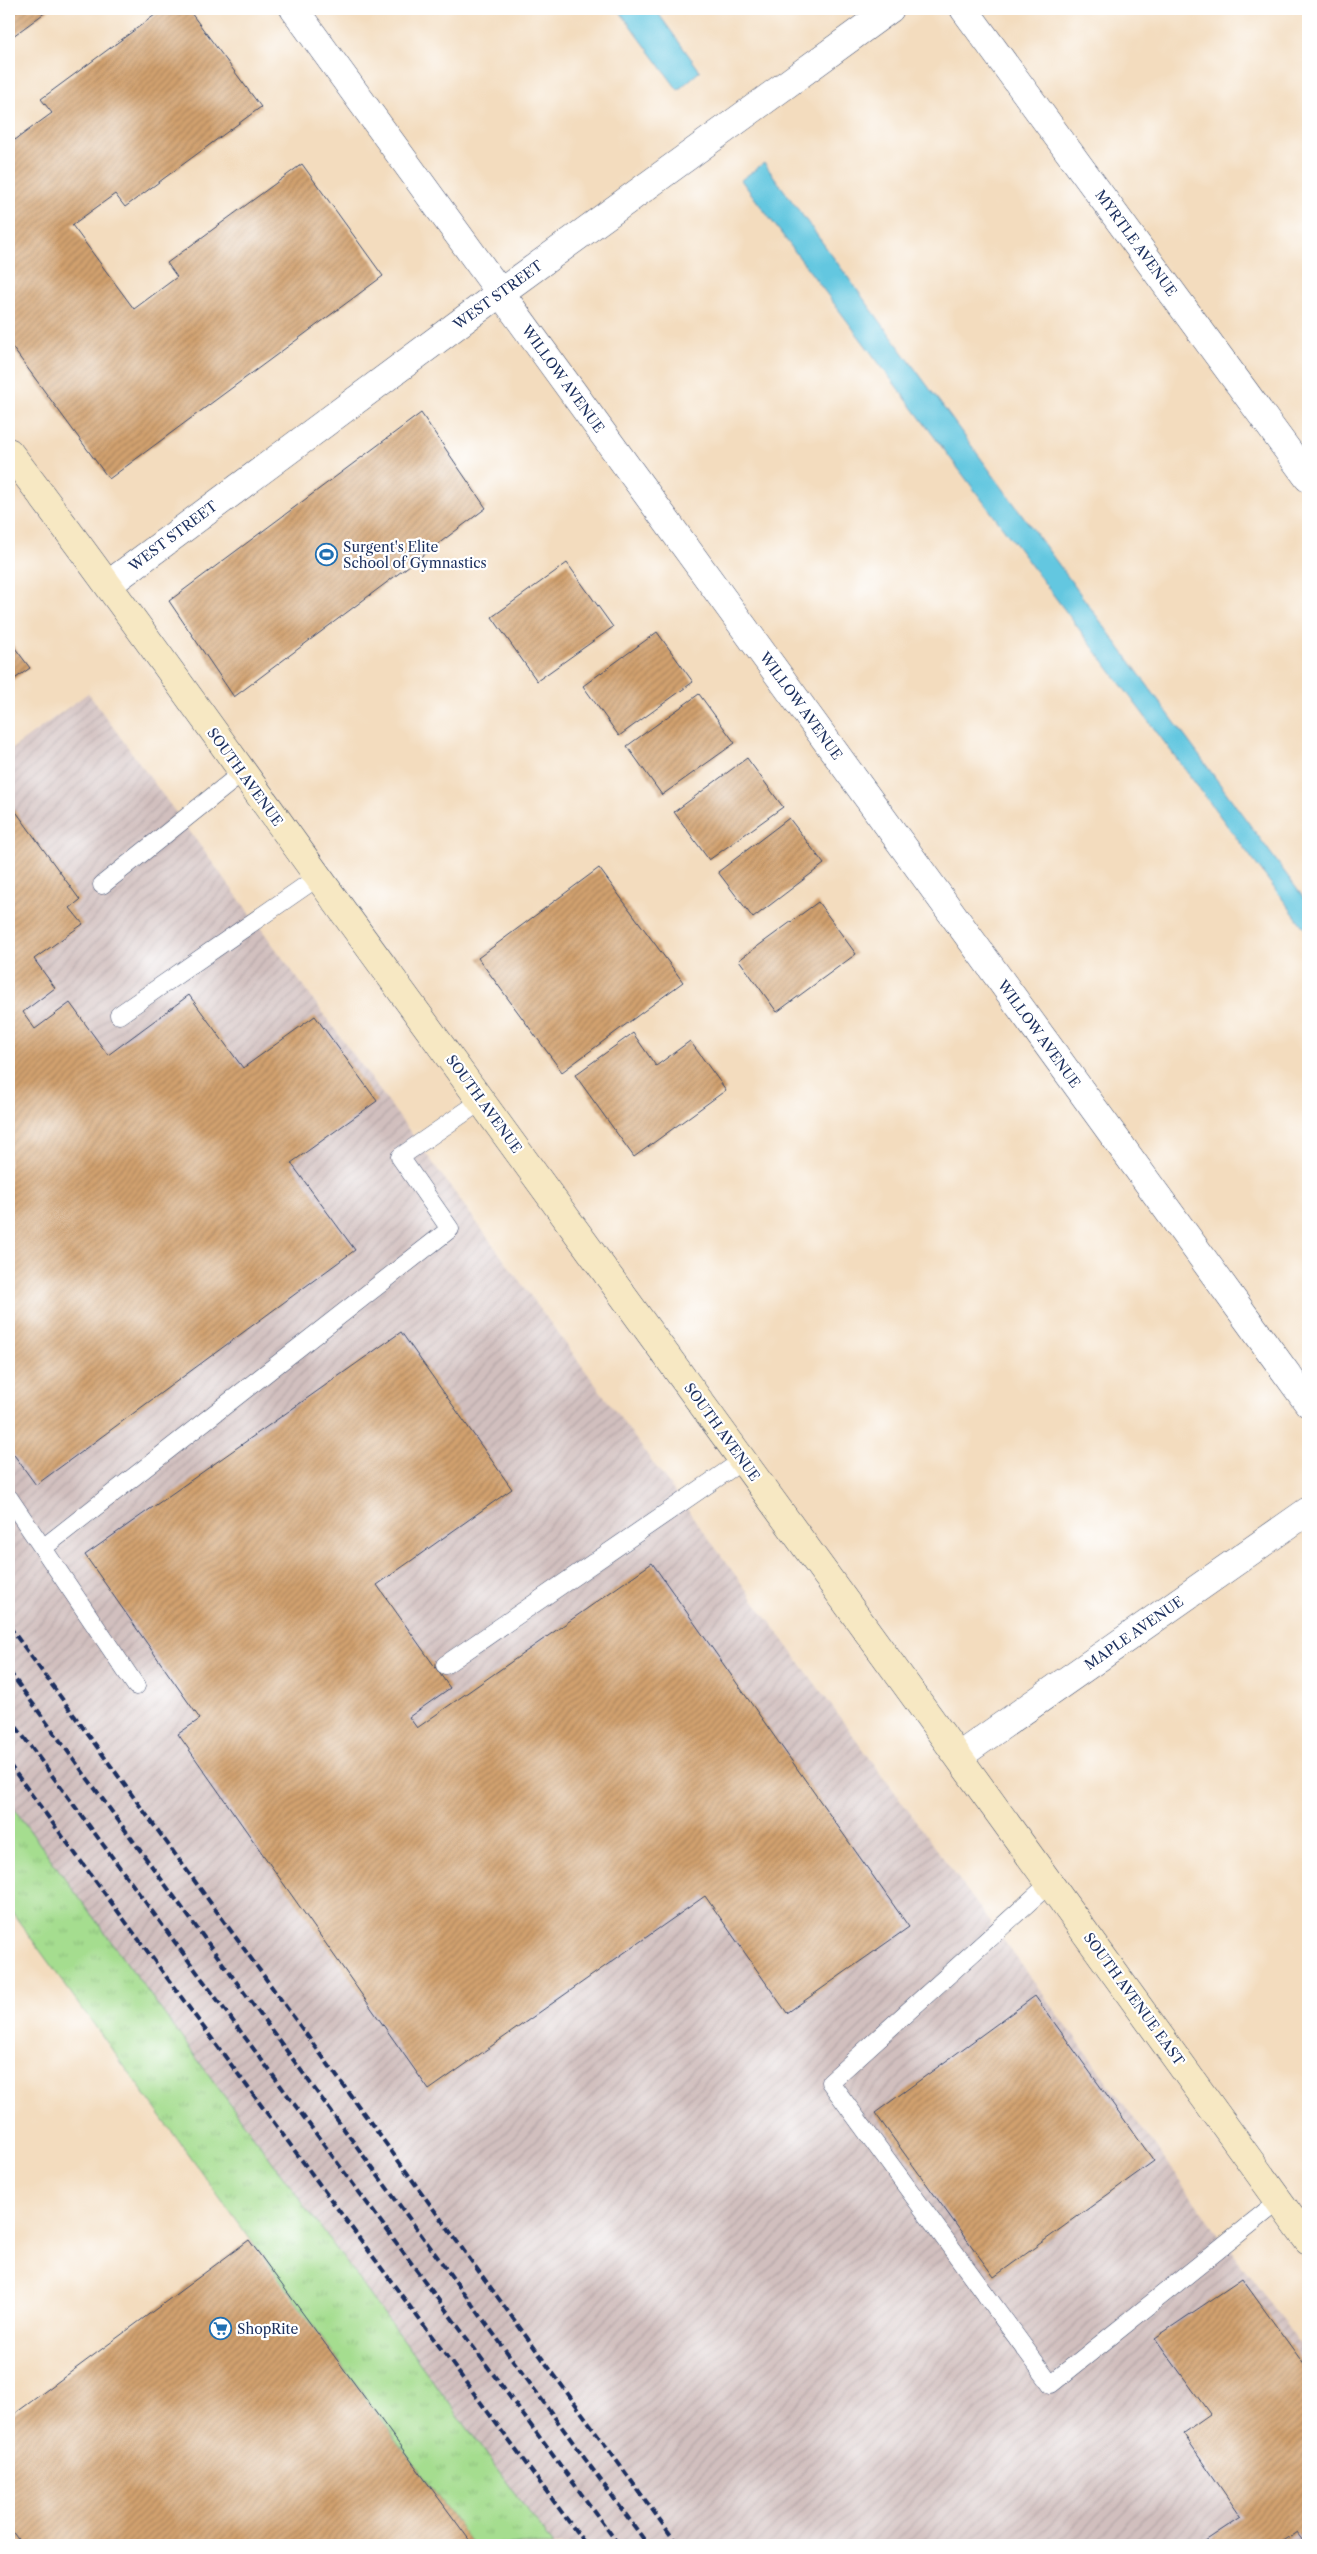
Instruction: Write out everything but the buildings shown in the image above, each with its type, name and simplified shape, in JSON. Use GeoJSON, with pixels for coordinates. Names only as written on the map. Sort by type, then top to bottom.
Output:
{"type":"FeatureCollection","features":[{"type":"Feature","properties":{"kind":"main road","name":"SOUTH AVENUE"},"geometry":{"type":"LineString","coordinates":[[9,452],[109,584],[242,773],[959,1756]]}},
{"type":"Feature","properties":{"kind":"main road","name":"SOUTH AVENUE EAST"},"geometry":{"type":"LineString","coordinates":[[959,1756],[1308,2241]]}},
{"type":"Feature","properties":{"kind":"street","name":"WILLOW AVENUE"},"geometry":{"type":"LineString","coordinates":[[294,9],[1308,1403]]}},
{"type":"Feature","properties":{"kind":"street","name":"WEST STREET"},"geometry":{"type":"LineString","coordinates":[[109,584],[500,293],[890,9]]}},
{"type":"Feature","properties":{"kind":"street","name":"MYRTLE AVENUE"},"geometry":{"type":"LineString","coordinates":[[964,9],[1308,478]]}},
{"type":"Feature","properties":{"kind":"street","name":"MAPLE AVENUE"},"geometry":{"type":"LineString","coordinates":[[959,1756],[1308,1511]]}},
{"type":"Feature","properties":{"kind":"lane"},"geometry":{"type":"LineString","coordinates":[[102,884],[242,773]]}},
{"type":"Feature","properties":{"kind":"lane"},"geometry":{"type":"LineString","coordinates":[[120,1015],[318,877]]}},
{"type":"Feature","properties":{"kind":"lane"},"geometry":{"type":"LineString","coordinates":[[42,1548],[450,1229],[400,1157],[482,1101]]}},
{"type":"Feature","properties":{"kind":"lane"},"geometry":{"type":"LineString","coordinates":[[445,1666],[743,1460]]}},
{"type":"Feature","properties":{"kind":"lane"},"geometry":{"type":"LineString","coordinates":[[9,1498],[136,1686]]}},
{"type":"Feature","properties":{"kind":"lane"},"geometry":{"type":"LineString","coordinates":[[1050,1882],[830,2082],[1051,2384],[1279,2201]]}},
{"type":"Feature","properties":{"kind":"shaded area"},"geometry":{"type":"Polygon","coordinates":[[[88,693],[1308,2355],[1308,2545],[553,2545],[9,1804],[9,751],[88,693]]]}},
{"type":"Feature","properties":{"kind":"green space"},"geometry":{"type":"Polygon","coordinates":[[[9,1802],[553,2545],[473,2545],[9,1908],[9,1802]]]}},
{"type":"Feature","properties":{"kind":"water"},"geometry":{"type":"Polygon","coordinates":[[[618,9],[655,9],[700,71],[678,90],[618,9]]]}},
{"type":"Feature","properties":{"kind":"water"},"geometry":{"type":"Polygon","coordinates":[[[764,163],[1308,904],[1308,933],[741,180],[764,163]]]}},
{"type":"Feature","properties":{"kind":"railway"},"geometry":{"type":"LineString","coordinates":[[9,1626],[678,2545]]}},
{"type":"Feature","properties":{"kind":"railway"},"geometry":{"type":"LineString","coordinates":[[9,1671],[648,2545]]}},
{"type":"Feature","properties":{"kind":"railway"},"geometry":{"type":"LineString","coordinates":[[9,1717],[619,2545]]}},
{"type":"Feature","properties":{"kind":"railway"},"geometry":{"type":"LineString","coordinates":[[9,1764],[586,2545]]}},
{"type":"Feature","properties":{"kind":"place","name":"Surgent's Elite School of Gymnastics"},"geometry":{"type":"Point","coordinates":[327,555]}},
{"type":"Feature","properties":{"kind":"place","name":"ShopRite"},"geometry":{"type":"Point","coordinates":[221,2329]}}]}
